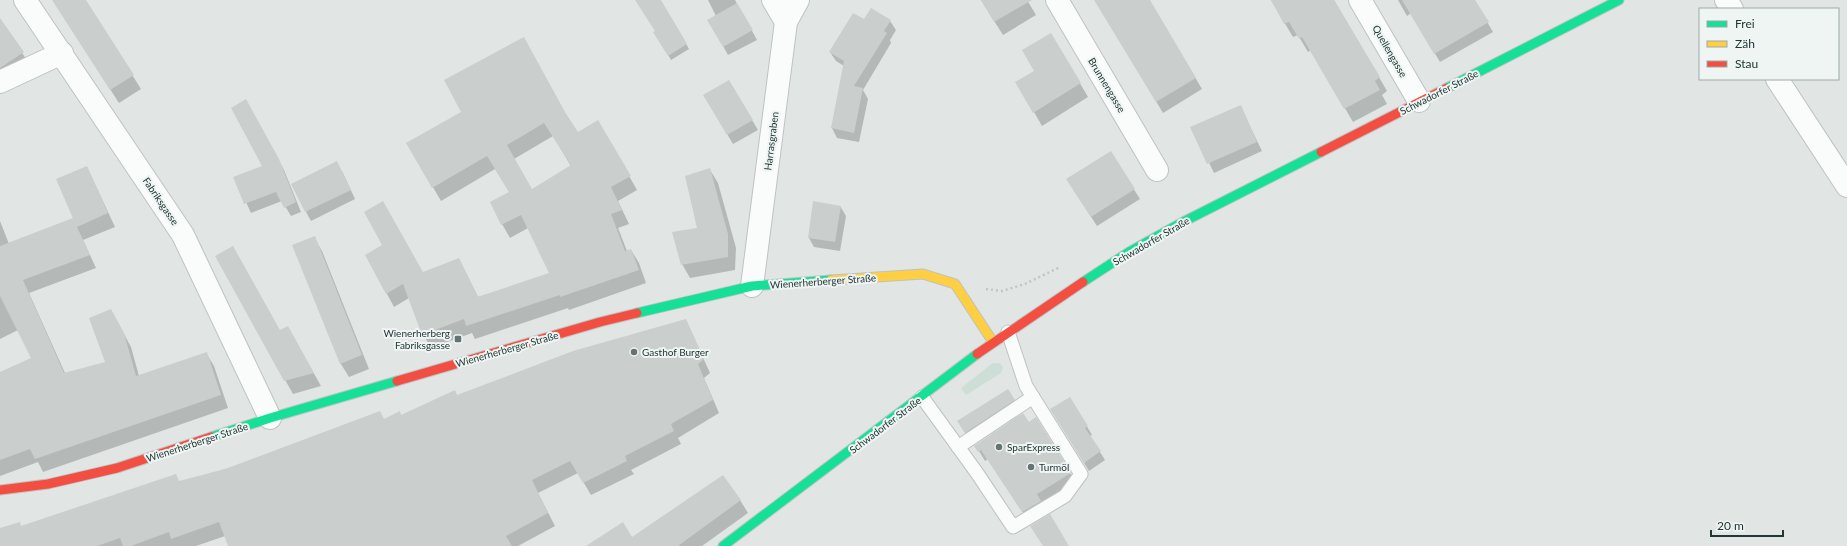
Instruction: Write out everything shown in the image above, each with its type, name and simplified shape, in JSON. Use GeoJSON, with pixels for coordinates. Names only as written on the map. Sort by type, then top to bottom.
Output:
{"type":"FeatureCollection","features":[{"type":"Feature","properties":{"kind":"main road","name":"Schwadorfer Straße"},"geometry":{"type":"LineString","coordinates":[[723,546],[740,538],[993,342],[1130,252],[1168,230],[1619,0]]}},
{"type":"Feature","properties":{"kind":"main road","name":"Wienerherberger Straße"},"geometry":{"type":"LineString","coordinates":[[0,490],[48,484],[117,468],[270,418],[600,322],[752,286],[923,274],[955,284],[993,342]]}},
{"type":"Feature","properties":{"kind":"street","name":"Fabriksgasse"},"geometry":{"type":"LineString","coordinates":[[25,0],[62,52],[183,235],[270,418]]}},
{"type":"Feature","properties":{"kind":"street"},"geometry":{"type":"LineString","coordinates":[[773,0],[786,22]]}},
{"type":"Feature","properties":{"kind":"street","name":"Harrasgraben"},"geometry":{"type":"LineString","coordinates":[[752,286],[786,22],[798,0]]}},
{"type":"Feature","properties":{"kind":"street","name":"Brunnengasse"},"geometry":{"type":"LineString","coordinates":[[1057,0],[1157,170]]}},
{"type":"Feature","properties":{"kind":"street","name":"Quellengasse"},"geometry":{"type":"LineString","coordinates":[[1360,0],[1419,101]]}},
{"type":"Feature","properties":{"kind":"street"},"geometry":{"type":"LineString","coordinates":[[0,82],[62,52]]}},
{"type":"Feature","properties":{"kind":"street"},"geometry":{"type":"LineString","coordinates":[[1778,80],[1847,186]]}},
{"type":"Feature","properties":{"kind":"lane"},"geometry":{"type":"LineString","coordinates":[[922,397],[1013,527],[1065,496],[1081,474],[1026,386],[1008,332]]}},
{"type":"Feature","properties":{"kind":"lane"},"geometry":{"type":"LineString","coordinates":[[958,447],[1033,397]]}},
{"type":"Feature","properties":{"kind":"green space"},"geometry":{"type":"Polygon","coordinates":[[[993,363],[1000,363],[1003,367],[1001,373],[966,395],[961,388],[993,363]]]}},
{"type":"Feature","properties":{"kind":"building"},"geometry":{"type":"Polygon","coordinates":[[[52,0],[86,0],[134,75],[110,90],[52,0]]]}},
{"type":"Feature","properties":{"kind":"building"},"geometry":{"type":"Polygon","coordinates":[[[635,0],[661,0],[687,44],[668,56],[653,32],[655,31],[635,0]]]}},
{"type":"Feature","properties":{"kind":"building"},"geometry":{"type":"Polygon","coordinates":[[[981,0],[1032,0],[994,22],[981,0]]]}},
{"type":"Feature","properties":{"kind":"building"},"geometry":{"type":"Polygon","coordinates":[[[1094,0],[1150,0],[1196,78],[1156,102],[1094,0]]]}},
{"type":"Feature","properties":{"kind":"building"},"geometry":{"type":"Polygon","coordinates":[[[1271,0],[1334,0],[1380,77],[1375,81],[1380,90],[1344,109],[1302,37],[1299,39],[1289,22],[1284,24],[1271,0]]]}},
{"type":"Feature","properties":{"kind":"building"},"geometry":{"type":"Polygon","coordinates":[[[1402,0],[1475,0],[1489,22],[1434,54],[1402,0]]]}},
{"type":"Feature","properties":{"kind":"building"},"geometry":{"type":"Polygon","coordinates":[[[737,3],[753,30],[723,47],[707,20],[737,3]]]}},
{"type":"Feature","properties":{"kind":"building"},"geometry":{"type":"Polygon","coordinates":[[[871,8],[891,20],[884,31],[887,33],[854,86],[863,88],[854,133],[831,128],[844,61],[829,52],[853,13],[864,19],[871,8]]]}},
{"type":"Feature","properties":{"kind":"building"},"geometry":{"type":"Polygon","coordinates":[[[0,18],[24,52],[0,68],[0,18]]]}},
{"type":"Feature","properties":{"kind":"building"},"geometry":{"type":"Polygon","coordinates":[[[1051,33],[1081,83],[1033,113],[1015,82],[1034,71],[1022,50],[1051,33]]]}},
{"type":"Feature","properties":{"kind":"building"},"geometry":{"type":"Polygon","coordinates":[[[524,37],[565,112],[578,132],[598,120],[631,176],[611,187],[622,210],[611,214],[625,251],[631,249],[639,270],[560,297],[560,295],[466,326],[464,319],[422,335],[403,284],[386,294],[365,255],[382,245],[364,212],[383,201],[423,272],[459,258],[478,297],[549,273],[521,215],[501,225],[490,202],[509,192],[487,156],[432,188],[406,143],[461,112],[444,80],[524,37]],[[544,123],[507,145],[532,189],[571,165],[544,123]]]}},
{"type":"Feature","properties":{"kind":"building"},"geometry":{"type":"Polygon","coordinates":[[[729,80],[753,120],[727,135],[703,95],[729,80]]]}},
{"type":"Feature","properties":{"kind":"building"},"geometry":{"type":"Polygon","coordinates":[[[246,99],[279,159],[296,202],[284,208],[276,192],[244,204],[233,177],[262,166],[231,108],[246,99]]]}},
{"type":"Feature","properties":{"kind":"building"},"geometry":{"type":"Polygon","coordinates":[[[1241,105],[1257,142],[1207,164],[1190,127],[1241,105]]]}},
{"type":"Feature","properties":{"kind":"building"},"geometry":{"type":"Polygon","coordinates":[[[1111,151],[1135,189],[1091,217],[1066,179],[1111,151]]]}},
{"type":"Feature","properties":{"kind":"building"},"geometry":{"type":"Polygon","coordinates":[[[337,161],[351,190],[305,212],[291,184],[337,161]]]}},
{"type":"Feature","properties":{"kind":"building"},"geometry":{"type":"Polygon","coordinates":[[[87,166],[108,213],[77,227],[90,255],[23,280],[64,373],[105,362],[89,318],[111,309],[124,333],[136,376],[207,352],[221,395],[35,459],[30,449],[0,460],[0,372],[31,358],[0,296],[0,246],[73,218],[56,179],[87,166]]]}},
{"type":"Feature","properties":{"kind":"building"},"geometry":{"type":"Polygon","coordinates":[[[710,168],[728,234],[728,257],[681,265],[672,232],[697,228],[685,176],[710,168]]]}},
{"type":"Feature","properties":{"kind":"building"},"geometry":{"type":"Polygon","coordinates":[[[813,201],[841,206],[835,242],[808,238],[813,201]]]}},
{"type":"Feature","properties":{"kind":"building"},"geometry":{"type":"Polygon","coordinates":[[[315,236],[362,355],[340,364],[292,245],[315,236]]]}},
{"type":"Feature","properties":{"kind":"building"},"geometry":{"type":"Polygon","coordinates":[[[233,246],[280,330],[288,326],[314,373],[284,381],[215,256],[233,246]]]}},
{"type":"Feature","properties":{"kind":"building"},"geometry":{"type":"Polygon","coordinates":[[[686,319],[704,359],[698,364],[713,400],[671,424],[674,431],[625,456],[627,461],[583,483],[570,461],[532,480],[548,513],[506,536],[512,546],[228,546],[219,522],[171,539],[169,532],[131,546],[123,546],[120,538],[97,546],[0,546],[0,528],[20,522],[21,526],[176,474],[179,481],[225,469],[380,411],[384,419],[400,411],[401,415],[455,390],[457,395],[573,351],[686,319]]]}},
{"type":"Feature","properties":{"kind":"building"},"geometry":{"type":"Polygon","coordinates":[[[1008,389],[1015,400],[965,433],[957,421],[1008,389]]]}},
{"type":"Feature","properties":{"kind":"building"},"geometry":{"type":"Polygon","coordinates":[[[1070,397],[1088,426],[1085,428],[1101,451],[1084,463],[1050,409],[1070,397]]]}},
{"type":"Feature","properties":{"kind":"building"},"geometry":{"type":"Polygon","coordinates":[[[1023,413],[1029,422],[1036,417],[1071,473],[1037,494],[1041,501],[1022,512],[981,450],[978,452],[974,446],[1023,413]]]}},
{"type":"Feature","properties":{"kind":"building"},"geometry":{"type":"Polygon","coordinates":[[[723,475],[741,500],[678,546],[586,546],[623,522],[632,537],[723,475]]]}},
{"type":"Feature","properties":{"kind":"building"},"geometry":{"type":"Polygon","coordinates":[[[1050,514],[1069,546],[1043,546],[1030,526],[1050,514]]]}},
{"type":"Feature","properties":{"kind":"traffic: fast"},"geometry":{"type":"LineString","coordinates":[[1447,88],[1619,0]]}},
{"type":"Feature","properties":{"kind":"traffic: fast"},"geometry":{"type":"LineString","coordinates":[[1083,282],[1129,252],[1181,223],[1321,152]]}},
{"type":"Feature","properties":{"kind":"traffic: fast"},"geometry":{"type":"LineString","coordinates":[[637,313],[752,286],[831,280]]}},
{"type":"Feature","properties":{"kind":"traffic: fast"},"geometry":{"type":"LineString","coordinates":[[723,546],[977,354]]}},
{"type":"Feature","properties":{"kind":"traffic: fast"},"geometry":{"type":"LineString","coordinates":[[211,437],[397,381]]}},
{"type":"Feature","properties":{"kind":"traffic: slow"},"geometry":{"type":"LineString","coordinates":[[831,280],[923,274],[955,284],[993,342]]}},
{"type":"Feature","properties":{"kind":"traffic: jam"},"geometry":{"type":"LineString","coordinates":[[1321,152],[1447,88]]}},
{"type":"Feature","properties":{"kind":"traffic: jam"},"geometry":{"type":"LineString","coordinates":[[977,354],[1083,282]]}},
{"type":"Feature","properties":{"kind":"traffic: jam"},"geometry":{"type":"LineString","coordinates":[[397,381],[600,322],[637,313]]}},
{"type":"Feature","properties":{"kind":"traffic: jam"},"geometry":{"type":"LineString","coordinates":[[0,490],[48,484],[117,468],[211,437]]}},
{"type":"Feature","properties":{"kind":"place","name":"Wienerherberg Fabriksgasse"},"geometry":{"type":"Point","coordinates":[458,339]}},
{"type":"Feature","properties":{"kind":"place","name":"Gasthof Burger"},"geometry":{"type":"Point","coordinates":[634,352]}},
{"type":"Feature","properties":{"kind":"place","name":"SparExpress"},"geometry":{"type":"Point","coordinates":[999,447]}},
{"type":"Feature","properties":{"kind":"place","name":"Turmöl"},"geometry":{"type":"Point","coordinates":[1031,467]}}]}
